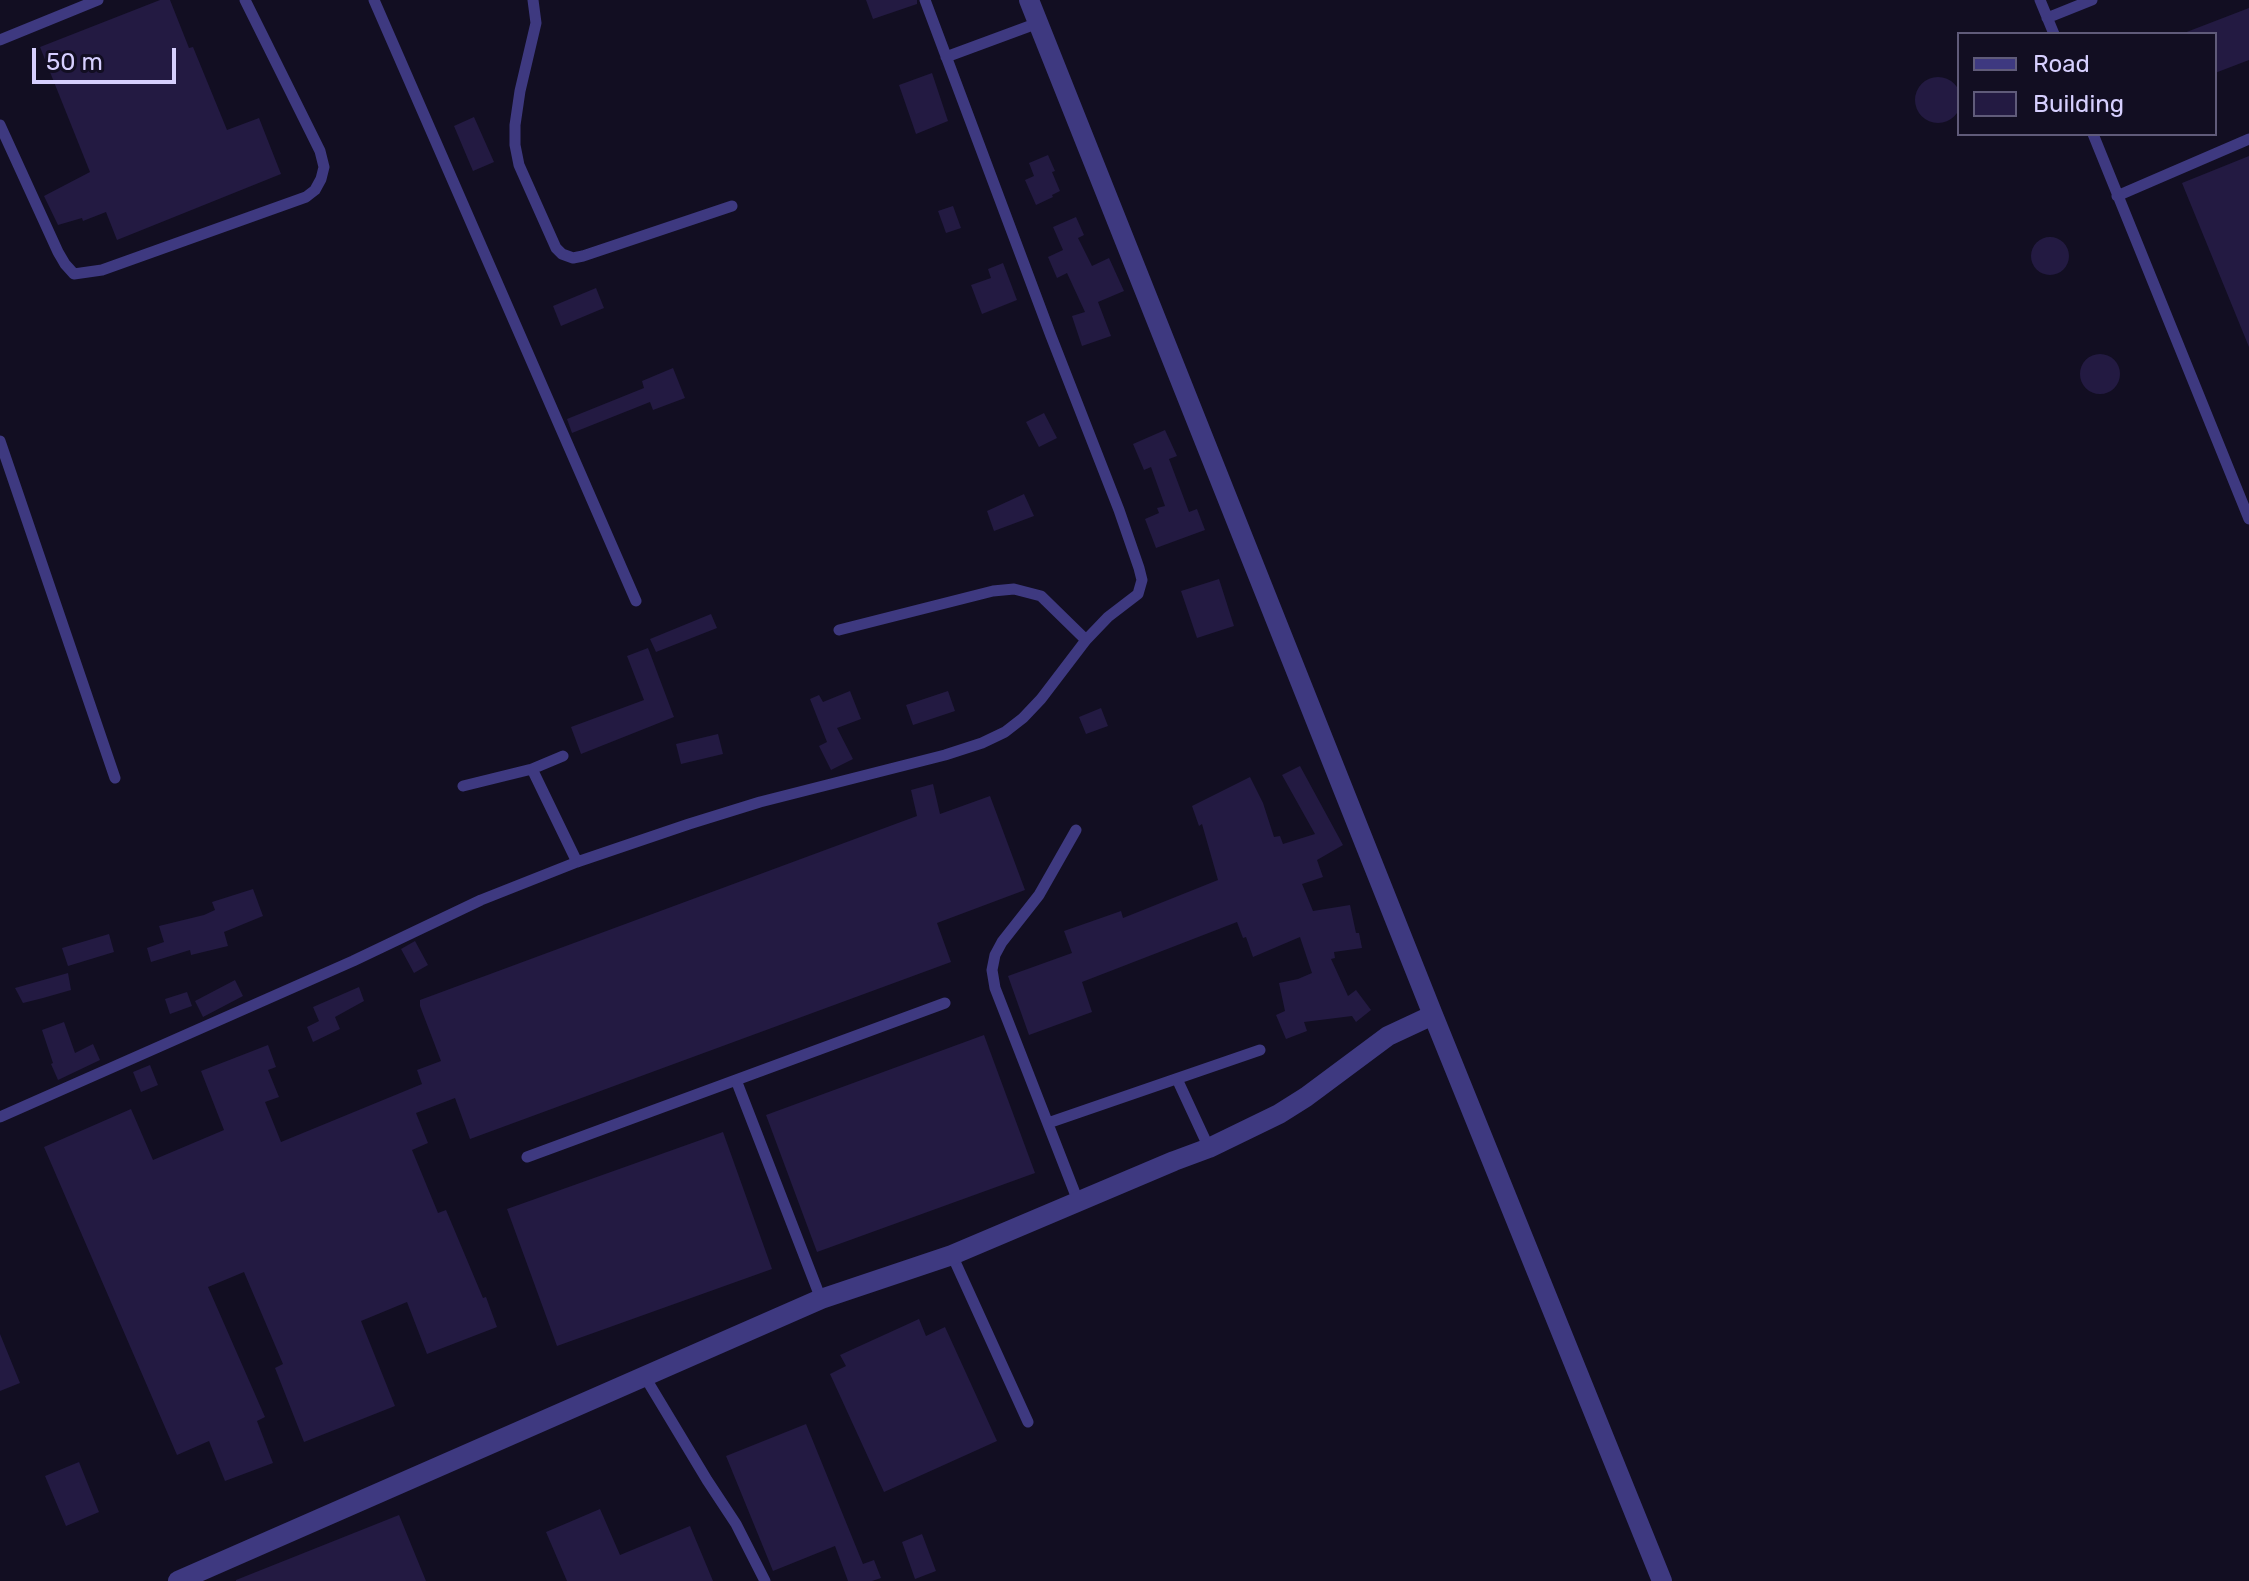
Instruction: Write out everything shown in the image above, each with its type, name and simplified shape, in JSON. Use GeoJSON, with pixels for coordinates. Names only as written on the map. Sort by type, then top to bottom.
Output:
{"type":"FeatureCollection","features":[{"type":"Feature","properties":{"kind":"street"},"geometry":{"type":"LineString","coordinates":[[1029,0],[1662,1581]]}},
{"type":"Feature","properties":{"kind":"street"},"geometry":{"type":"LineString","coordinates":[[188,1579],[821,1299],[952,1255],[1209,1148],[1279,1114],[1388,1036],[1433,1015]]}},
{"type":"Feature","properties":{"kind":"lane"},"geometry":{"type":"LineString","coordinates":[[0,40],[98,0]]}},
{"type":"Feature","properties":{"kind":"lane"},"geometry":{"type":"LineString","coordinates":[[0,125],[58,252],[74,274],[102,270],[306,197],[315,190],[321,179],[324,167],[320,151],[245,0]]}},
{"type":"Feature","properties":{"kind":"lane"},"geometry":{"type":"LineString","coordinates":[[374,0],[636,601]]}},
{"type":"Feature","properties":{"kind":"lane"},"geometry":{"type":"LineString","coordinates":[[533,0],[536,23],[520,91],[515,145],[519,165],[556,248],[573,258],[583,256],[732,206]]}},
{"type":"Feature","properties":{"kind":"lane"},"geometry":{"type":"LineString","coordinates":[[0,1117],[353,961],[481,900],[577,862],[760,802],[982,743],[1005,732],[1023,718],[1086,640],[1108,617],[1138,594],[1142,580],[1119,510],[925,0]]}},
{"type":"Feature","properties":{"kind":"lane"},"geometry":{"type":"LineString","coordinates":[[2040,0],[2053,32]]}},
{"type":"Feature","properties":{"kind":"lane"},"geometry":{"type":"LineString","coordinates":[[2047,18],[2092,0]]}},
{"type":"Feature","properties":{"kind":"lane"},"geometry":{"type":"LineString","coordinates":[[946,57],[1038,23]]}},
{"type":"Feature","properties":{"kind":"lane"},"geometry":{"type":"LineString","coordinates":[[2094,136],[2249,519]]}},
{"type":"Feature","properties":{"kind":"lane"},"geometry":{"type":"LineString","coordinates":[[2117,196],[2249,139]]}},
{"type":"Feature","properties":{"kind":"lane"},"geometry":{"type":"LineString","coordinates":[[0,441],[115,778]]}},
{"type":"Feature","properties":{"kind":"lane"},"geometry":{"type":"LineString","coordinates":[[839,630],[993,591],[1014,589],[1041,596],[1086,640]]}},
{"type":"Feature","properties":{"kind":"lane"},"geometry":{"type":"LineString","coordinates":[[463,786],[532,769],[563,756]]}},
{"type":"Feature","properties":{"kind":"lane"},"geometry":{"type":"LineString","coordinates":[[532,769],[577,862]]}},
{"type":"Feature","properties":{"kind":"lane"},"geometry":{"type":"LineString","coordinates":[[1076,830],[1039,895],[1002,942],[992,970],[995,988],[1078,1201]]}},
{"type":"Feature","properties":{"kind":"lane"},"geometry":{"type":"LineString","coordinates":[[527,1157],[945,1003]]}},
{"type":"Feature","properties":{"kind":"lane"},"geometry":{"type":"LineString","coordinates":[[1048,1123],[1260,1050]]}},
{"type":"Feature","properties":{"kind":"lane"},"geometry":{"type":"LineString","coordinates":[[1177,1079],[1209,1148]]}},
{"type":"Feature","properties":{"kind":"lane"},"geometry":{"type":"LineString","coordinates":[[736,1080],[821,1299]]}},
{"type":"Feature","properties":{"kind":"lane"},"geometry":{"type":"LineString","coordinates":[[952,1255],[1028,1422]]}},
{"type":"Feature","properties":{"kind":"lane"},"geometry":{"type":"LineString","coordinates":[[645,1377],[736,1524],[765,1581]]}},
{"type":"Feature","properties":{"kind":"building"},"geometry":{"type":"Polygon","coordinates":[[[160,0],[170,0],[227,130],[259,118],[281,174],[117,240],[106,212],[83,221],[82,218],[58,225],[44,196],[90,172],[40,47],[160,0]]]}},
{"type":"Feature","properties":{"kind":"building"},"geometry":{"type":"Polygon","coordinates":[[[866,0],[917,0],[917,4],[873,19],[866,0]]]}},
{"type":"Feature","properties":{"kind":"building"},"geometry":{"type":"Polygon","coordinates":[[[2249,8],[2249,60],[2217,72],[2217,32],[2187,32],[2249,8]]]}},
{"type":"Feature","properties":{"kind":"building"},"geometry":{"type":"Polygon","coordinates":[[[932,73],[948,121],[916,134],[899,85],[932,73]]]}},
{"type":"Feature","properties":{"kind":"building"},"geometry":{"type":"Polygon","coordinates":[[[1938,77],[1957,88],[1957,112],[1954,116],[1938,123],[1922,116],[1915,100],[1922,84],[1938,77]]]}},
{"type":"Feature","properties":{"kind":"building"},"geometry":{"type":"Polygon","coordinates":[[[474,117],[494,162],[473,171],[454,126],[474,117]]]}},
{"type":"Feature","properties":{"kind":"building"},"geometry":{"type":"Polygon","coordinates":[[[1048,155],[1060,191],[1036,205],[1025,180],[1034,176],[1029,163],[1048,155]]]}},
{"type":"Feature","properties":{"kind":"building"},"geometry":{"type":"Polygon","coordinates":[[[2249,156],[2249,347],[2182,183],[2249,156]]]}},
{"type":"Feature","properties":{"kind":"building"},"geometry":{"type":"Polygon","coordinates":[[[953,206],[961,228],[946,233],[938,211],[953,206]]]}},
{"type":"Feature","properties":{"kind":"building"},"geometry":{"type":"Polygon","coordinates":[[[1076,217],[1084,235],[1078,238],[1092,266],[1109,258],[1124,291],[1098,302],[1111,336],[1082,346],[1072,316],[1085,312],[1067,273],[1057,278],[1048,257],[1063,250],[1053,227],[1076,217]]]}},
{"type":"Feature","properties":{"kind":"building"},"geometry":{"type":"Polygon","coordinates":[[[2050,237],[2064,242],[2069,256],[2064,270],[2050,275],[2036,270],[2031,256],[2036,242],[2050,237]]]}},
{"type":"Feature","properties":{"kind":"building"},"geometry":{"type":"Polygon","coordinates":[[[1003,263],[1017,300],[982,314],[971,285],[991,278],[988,269],[1003,263]]]}},
{"type":"Feature","properties":{"kind":"building"},"geometry":{"type":"Polygon","coordinates":[[[596,288],[604,308],[561,326],[553,306],[596,288]]]}},
{"type":"Feature","properties":{"kind":"building"},"geometry":{"type":"Polygon","coordinates":[[[2100,354],[2114,360],[2120,374],[2114,388],[2100,394],[2086,388],[2080,374],[2086,360],[2100,354]]]}},
{"type":"Feature","properties":{"kind":"building"},"geometry":{"type":"Polygon","coordinates":[[[673,368],[685,398],[653,410],[650,402],[572,433],[567,419],[644,388],[642,381],[673,368]]]}},
{"type":"Feature","properties":{"kind":"building"},"geometry":{"type":"Polygon","coordinates":[[[1044,413],[1057,438],[1039,447],[1026,422],[1044,413]]]}},
{"type":"Feature","properties":{"kind":"building"},"geometry":{"type":"Polygon","coordinates":[[[1165,430],[1177,456],[1169,459],[1189,512],[1197,509],[1205,530],[1156,548],[1145,519],[1159,513],[1157,508],[1165,506],[1151,467],[1144,470],[1133,444],[1165,430]]]}},
{"type":"Feature","properties":{"kind":"building"},"geometry":{"type":"Polygon","coordinates":[[[1024,494],[1034,516],[994,531],[987,511],[1024,494]]]}},
{"type":"Feature","properties":{"kind":"building"},"geometry":{"type":"Polygon","coordinates":[[[1219,579],[1234,626],[1197,638],[1181,591],[1219,579]]]}},
{"type":"Feature","properties":{"kind":"building"},"geometry":{"type":"Polygon","coordinates":[[[711,614],[717,628],[656,652],[650,639],[711,614]]]}},
{"type":"Feature","properties":{"kind":"building"},"geometry":{"type":"Polygon","coordinates":[[[648,648],[674,717],[581,754],[571,727],[644,700],[627,656],[648,648]]]}},
{"type":"Feature","properties":{"kind":"building"},"geometry":{"type":"Polygon","coordinates":[[[850,691],[861,719],[837,728],[853,759],[831,770],[819,746],[827,742],[810,699],[819,695],[823,702],[850,691]]]}},
{"type":"Feature","properties":{"kind":"building"},"geometry":{"type":"Polygon","coordinates":[[[948,691],[955,711],[913,725],[906,705],[948,691]]]}},
{"type":"Feature","properties":{"kind":"building"},"geometry":{"type":"Polygon","coordinates":[[[1101,708],[1108,726],[1086,734],[1079,717],[1101,708]]]}},
{"type":"Feature","properties":{"kind":"building"},"geometry":{"type":"Polygon","coordinates":[[[718,734],[723,754],[681,764],[676,744],[718,734]]]}},
{"type":"Feature","properties":{"kind":"building"},"geometry":{"type":"Polygon","coordinates":[[[1300,766],[1343,845],[1317,860],[1323,877],[1302,884],[1313,911],[1350,905],[1362,948],[1334,952],[1335,958],[1331,959],[1348,996],[1356,990],[1371,1010],[1356,1022],[1352,1016],[1304,1022],[1307,1031],[1286,1039],[1276,1015],[1285,1011],[1279,983],[1312,973],[1300,937],[1253,957],[1237,922],[1082,982],[1092,1012],[1029,1035],[1008,976],[1072,953],[1064,931],[1121,911],[1123,918],[1218,880],[1202,824],[1199,826],[1192,806],[1250,777],[1263,803],[1274,837],[1280,836],[1283,844],[1315,834],[1282,775],[1300,766]]]}},
{"type":"Feature","properties":{"kind":"building"},"geometry":{"type":"Polygon","coordinates":[[[933,784],[940,814],[990,796],[1025,890],[937,923],[951,962],[470,1139],[455,1098],[416,1113],[428,1143],[412,1150],[438,1213],[446,1210],[497,1327],[427,1354],[407,1302],[361,1321],[395,1406],[304,1442],[275,1368],[283,1364],[244,1272],[208,1287],[265,1417],[257,1421],[273,1463],[225,1481],[209,1441],[177,1455],[44,1147],[131,1109],[153,1160],[224,1130],[201,1071],[268,1045],[276,1067],[268,1070],[279,1097],[265,1102],[281,1142],[422,1084],[417,1070],[441,1061],[420,1000],[917,816],[911,790],[933,784]]]}},
{"type":"Feature","properties":{"kind":"building"},"geometry":{"type":"Polygon","coordinates":[[[253,889],[263,916],[224,932],[228,946],[191,955],[190,950],[151,962],[147,948],[164,942],[159,926],[204,915],[215,910],[212,902],[253,889]]]}},
{"type":"Feature","properties":{"kind":"building"},"geometry":{"type":"Polygon","coordinates":[[[109,934],[114,952],[68,966],[62,948],[109,934]]]}},
{"type":"Feature","properties":{"kind":"building"},"geometry":{"type":"Polygon","coordinates":[[[415,941],[428,965],[414,973],[401,949],[415,941]]]}},
{"type":"Feature","properties":{"kind":"building"},"geometry":{"type":"Polygon","coordinates":[[[68,973],[71,990],[43,998],[23,1003],[15,988],[68,973]]]}},
{"type":"Feature","properties":{"kind":"building"},"geometry":{"type":"Polygon","coordinates":[[[235,980],[243,996],[203,1017],[195,1001],[235,980]]]}},
{"type":"Feature","properties":{"kind":"building"},"geometry":{"type":"Polygon","coordinates":[[[359,987],[364,1001],[335,1017],[340,1029],[313,1042],[307,1027],[319,1021],[313,1007],[359,987]]]}},
{"type":"Feature","properties":{"kind":"building"},"geometry":{"type":"Polygon","coordinates":[[[187,992],[192,1006],[170,1014],[165,999],[187,992]]]}},
{"type":"Feature","properties":{"kind":"building"},"geometry":{"type":"Polygon","coordinates":[[[64,1022],[75,1053],[93,1044],[100,1060],[58,1080],[42,1030],[64,1022]]]}},
{"type":"Feature","properties":{"kind":"building"},"geometry":{"type":"Polygon","coordinates":[[[984,1035],[1035,1173],[817,1252],[766,1115],[984,1035]]]}},
{"type":"Feature","properties":{"kind":"building"},"geometry":{"type":"Polygon","coordinates":[[[150,1065],[158,1085],[141,1092],[133,1072],[150,1065]]]}},
{"type":"Feature","properties":{"kind":"building"},"geometry":{"type":"Polygon","coordinates":[[[723,1132],[772,1269],[557,1346],[507,1209],[723,1132]]]}},
{"type":"Feature","properties":{"kind":"building"},"geometry":{"type":"Polygon","coordinates":[[[919,1319],[926,1336],[945,1327],[997,1441],[884,1492],[830,1374],[846,1366],[840,1355],[919,1319]]]}},
{"type":"Feature","properties":{"kind":"building"},"geometry":{"type":"Polygon","coordinates":[[[0,1334],[20,1383],[0,1391],[0,1334]]]}},
{"type":"Feature","properties":{"kind":"building"},"geometry":{"type":"Polygon","coordinates":[[[806,1424],[863,1564],[874,1560],[881,1578],[848,1581],[835,1546],[773,1571],[726,1456],[806,1424]]]}},
{"type":"Feature","properties":{"kind":"building"},"geometry":{"type":"Polygon","coordinates":[[[79,1462],[99,1512],[66,1526],[45,1476],[79,1462]]]}},
{"type":"Feature","properties":{"kind":"building"},"geometry":{"type":"Polygon","coordinates":[[[600,1509],[620,1555],[690,1526],[713,1581],[567,1581],[546,1532],[600,1509]]]}},
{"type":"Feature","properties":{"kind":"building"},"geometry":{"type":"Polygon","coordinates":[[[399,1515],[426,1581],[236,1581],[236,1580],[399,1515]]]}},
{"type":"Feature","properties":{"kind":"building"},"geometry":{"type":"Polygon","coordinates":[[[922,1534],[936,1571],[915,1579],[902,1542],[922,1534]]]}}]}
